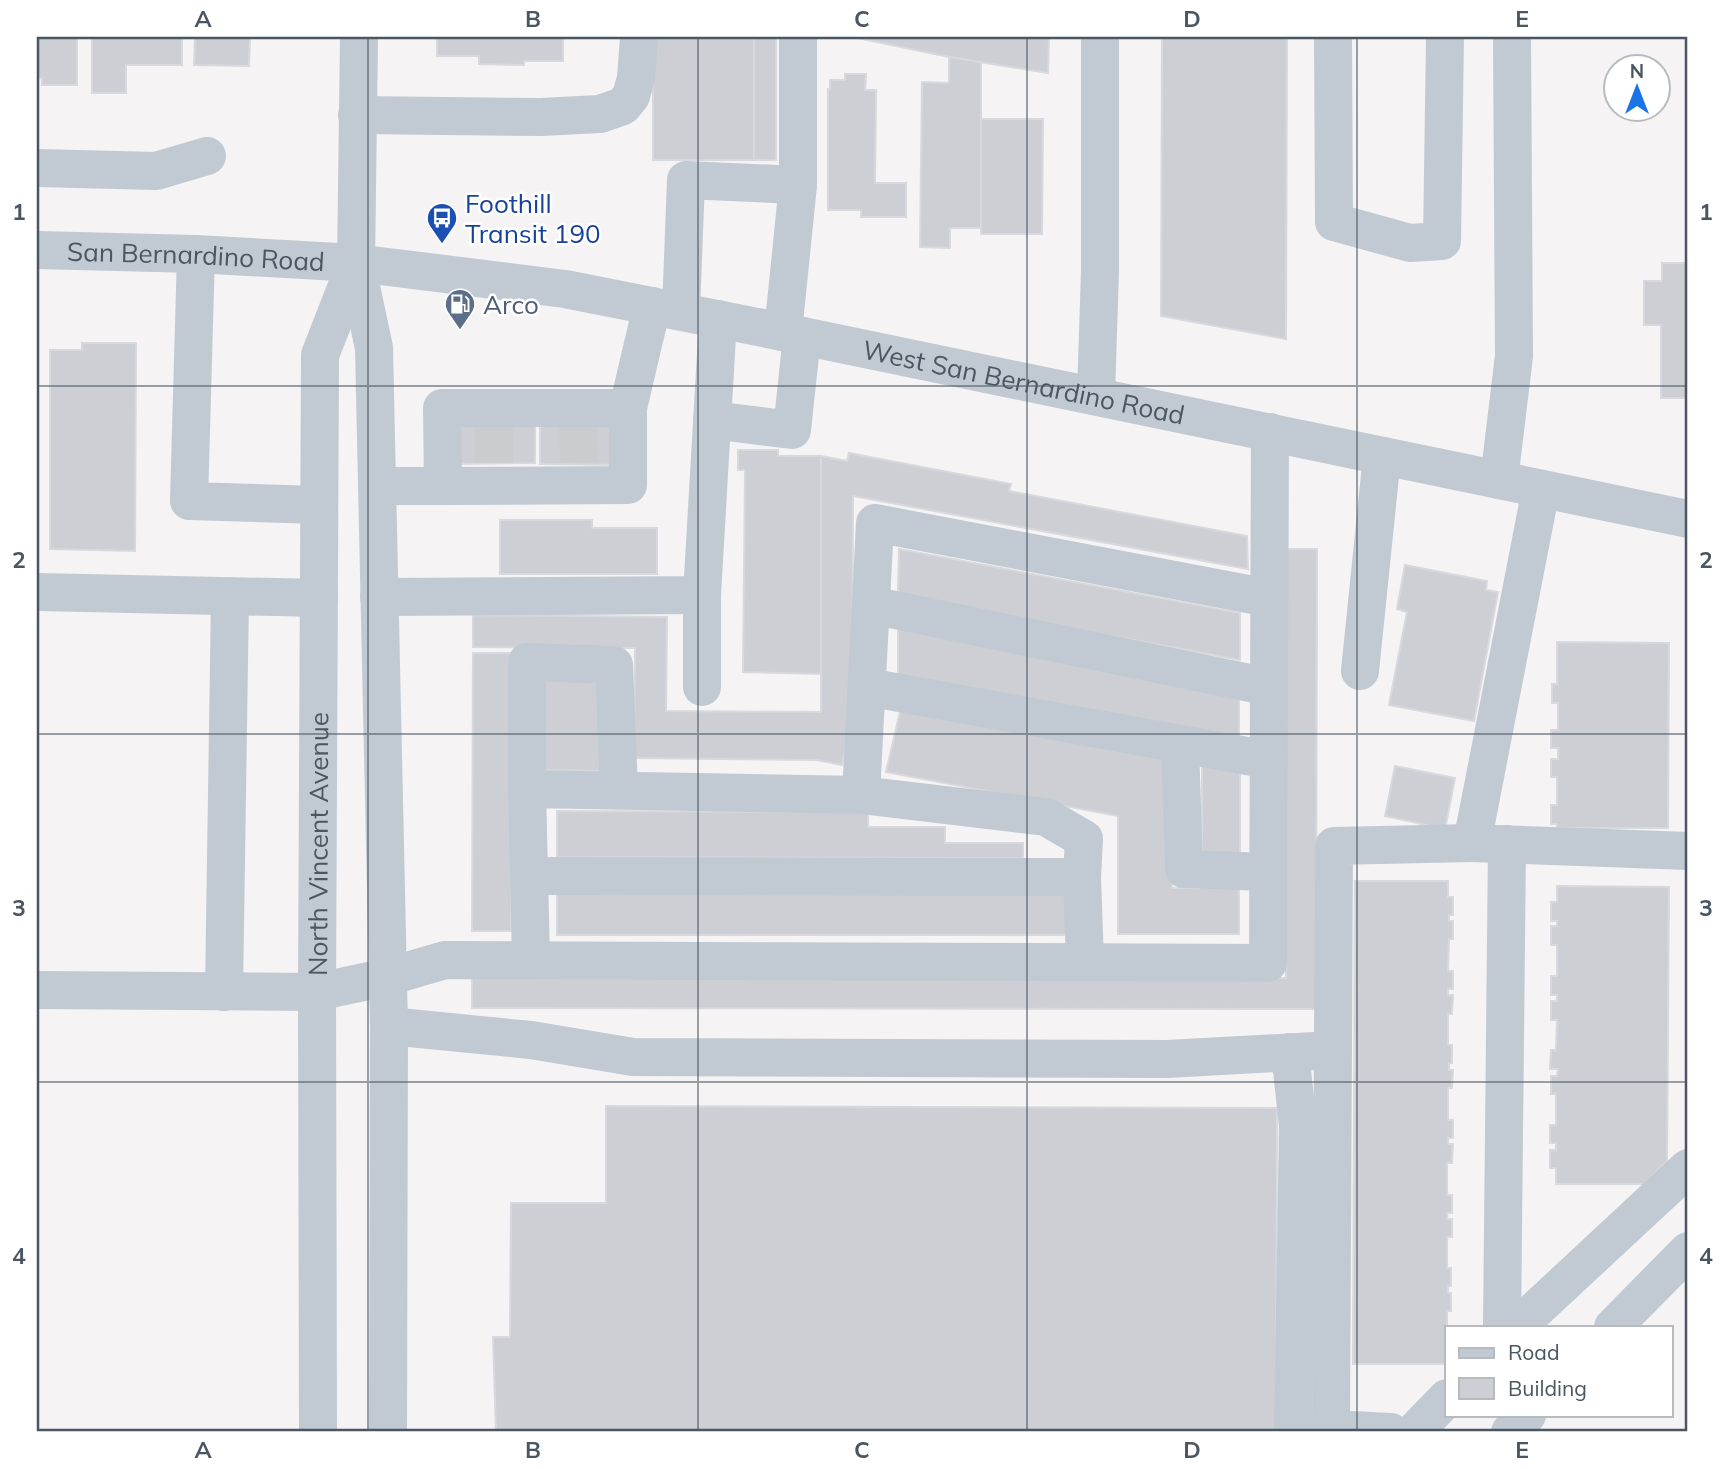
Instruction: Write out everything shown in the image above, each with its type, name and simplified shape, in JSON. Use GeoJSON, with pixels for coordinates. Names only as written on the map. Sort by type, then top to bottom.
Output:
{"type":"FeatureCollection","features":[{"type":"Feature","properties":{"kind":"street","name":"North Vincent Avenue"},"geometry":{"type":"LineString","coordinates":[[359,37],[356,263],[374,348],[389,1026],[388,1432]]}},
{"type":"Feature","properties":{"kind":"street"},"geometry":{"type":"LineString","coordinates":[[358,115],[541,117],[600,114],[623,106],[631,96],[636,78],[639,37]]}},
{"type":"Feature","properties":{"kind":"street"},"geometry":{"type":"LineString","coordinates":[[712,420],[792,430],[799,185],[798,37]]}},
{"type":"Feature","properties":{"kind":"street"},"geometry":{"type":"LineString","coordinates":[[1096,396],[1100,270],[1100,37]]}},
{"type":"Feature","properties":{"kind":"street"},"geometry":{"type":"LineString","coordinates":[[1333,37],[1334,222],[1410,243],[1442,241],[1445,37]]}},
{"type":"Feature","properties":{"kind":"street"},"geometry":{"type":"LineString","coordinates":[[1499,480],[1514,356],[1512,37]]}},
{"type":"Feature","properties":{"kind":"street"},"geometry":{"type":"LineString","coordinates":[[37,168],[156,171],[206,156]]}},
{"type":"Feature","properties":{"kind":"street"},"geometry":{"type":"LineString","coordinates":[[377,486],[443,486],[494,475],[579,475],[628,485],[628,408],[666,309],[687,180],[799,185]]}},
{"type":"Feature","properties":{"kind":"street","name":"San Bernardino Road"},"geometry":{"type":"LineString","coordinates":[[37,250],[196,254],[356,263]]}},
{"type":"Feature","properties":{"kind":"street"},"geometry":{"type":"LineString","coordinates":[[196,254],[189,501],[320,505]]}},
{"type":"Feature","properties":{"kind":"street","name":"North Vincent Avenue"},"geometry":{"type":"LineString","coordinates":[[318,1432],[320,355],[356,263]]}},
{"type":"Feature","properties":{"kind":"street","name":"West San Bernardino Road"},"geometry":{"type":"LineString","coordinates":[[356,263],[565,289],[1688,519]]}},
{"type":"Feature","properties":{"kind":"street"},"geometry":{"type":"LineString","coordinates":[[702,687],[702,595],[718,319]]}},
{"type":"Feature","properties":{"kind":"street"},"geometry":{"type":"LineString","coordinates":[[443,486],[442,408],[494,416],[578,416],[628,408]]}},
{"type":"Feature","properties":{"kind":"street"},"geometry":{"type":"LineString","coordinates":[[37,990],[317,992],[387,977],[445,960],[1268,962],[1269,432]]}},
{"type":"Feature","properties":{"kind":"street"},"geometry":{"type":"LineString","coordinates":[[1360,671],[1381,456]]}},
{"type":"Feature","properties":{"kind":"street"},"geometry":{"type":"LineString","coordinates":[[1502,1326],[1489,844],[1541,489]]}},
{"type":"Feature","properties":{"kind":"street"},"geometry":{"type":"LineString","coordinates":[[861,795],[875,523],[1269,598]]}},
{"type":"Feature","properties":{"kind":"street"},"geometry":{"type":"LineString","coordinates":[[37,592],[320,598]]}},
{"type":"Feature","properties":{"kind":"street"},"geometry":{"type":"LineString","coordinates":[[379,597],[702,595]]}},
{"type":"Feature","properties":{"kind":"street"},"geometry":{"type":"LineString","coordinates":[[224,992],[229,596]]}},
{"type":"Feature","properties":{"kind":"street"},"geometry":{"type":"LineString","coordinates":[[871,605],[1269,687]]}},
{"type":"Feature","properties":{"kind":"street"},"geometry":{"type":"LineString","coordinates":[[531,960],[527,662],[614,665],[618,790]]}},
{"type":"Feature","properties":{"kind":"street"},"geometry":{"type":"LineString","coordinates":[[867,687],[1269,760]]}},
{"type":"Feature","properties":{"kind":"street"},"geometry":{"type":"LineString","coordinates":[[1180,744],[1184,869],[1268,872]]}},
{"type":"Feature","properties":{"kind":"street"},"geometry":{"type":"LineString","coordinates":[[527,789],[861,795],[1046,817],[1084,839],[1082,877],[1085,962]]}},
{"type":"Feature","properties":{"kind":"street"},"geometry":{"type":"LineString","coordinates":[[1391,1432],[1331,1429],[1334,846],[1489,844],[1688,851]]}},
{"type":"Feature","properties":{"kind":"street"},"geometry":{"type":"LineString","coordinates":[[529,876],[1082,877]]}},
{"type":"Feature","properties":{"kind":"street"},"geometry":{"type":"LineString","coordinates":[[389,1026],[531,1040],[633,1057],[1167,1059],[1333,1050]]}},
{"type":"Feature","properties":{"kind":"street"},"geometry":{"type":"LineString","coordinates":[[1290,1052],[1298,1126],[1293,1432]]}},
{"type":"Feature","properties":{"kind":"street"},"geometry":{"type":"LineString","coordinates":[[1518,1326],[1688,1168]]}},
{"type":"Feature","properties":{"kind":"street"},"geometry":{"type":"LineString","coordinates":[[1614,1326],[1688,1251]]}},
{"type":"Feature","properties":{"kind":"street"},"geometry":{"type":"LineString","coordinates":[[1414,1432],[1445,1400]]}},
{"type":"Feature","properties":{"kind":"street"},"geometry":{"type":"LineString","coordinates":[[1510,1432],[1526,1416]]}},
{"type":"Feature","properties":{"kind":"building"},"geometry":{"type":"Polygon","coordinates":[[[37,37],[77,37],[77,85],[42,85],[42,78],[37,78],[37,37]]]}},
{"type":"Feature","properties":{"kind":"building"},"geometry":{"type":"Polygon","coordinates":[[[92,37],[182,37],[182,65],[126,65],[126,93],[92,93],[92,37]]]}},
{"type":"Feature","properties":{"kind":"building"},"geometry":{"type":"Polygon","coordinates":[[[195,37],[250,37],[249,66],[194,65],[195,37]]]}},
{"type":"Feature","properties":{"kind":"building"},"geometry":{"type":"Polygon","coordinates":[[[437,37],[563,37],[563,61],[524,61],[524,65],[479,64],[479,56],[437,56],[437,37]]]}},
{"type":"Feature","properties":{"kind":"building"},"geometry":{"type":"Polygon","coordinates":[[[653,37],[754,37],[754,160],[653,160],[653,37]]]}},
{"type":"Feature","properties":{"kind":"building"},"geometry":{"type":"Polygon","coordinates":[[[754,37],[776,37],[776,160],[754,160],[754,37]]]}},
{"type":"Feature","properties":{"kind":"building"},"geometry":{"type":"Polygon","coordinates":[[[853,37],[1049,37],[1048,73],[949,57],[853,37]]]}},
{"type":"Feature","properties":{"kind":"building"},"geometry":{"type":"Polygon","coordinates":[[[1162,37],[1287,37],[1286,339],[1161,316],[1162,37]]]}},
{"type":"Feature","properties":{"kind":"building"},"geometry":{"type":"Polygon","coordinates":[[[949,57],[981,62],[981,228],[950,228],[950,248],[920,247],[922,82],[949,83],[949,57]]]}},
{"type":"Feature","properties":{"kind":"building"},"geometry":{"type":"Polygon","coordinates":[[[845,74],[866,74],[865,90],[876,90],[875,183],[906,183],[906,217],[861,217],[861,210],[828,210],[828,89],[830,80],[845,80],[845,74]]]}},
{"type":"Feature","properties":{"kind":"building"},"geometry":{"type":"Polygon","coordinates":[[[981,119],[1043,119],[1042,234],[981,234],[981,119]]]}},
{"type":"Feature","properties":{"kind":"building"},"geometry":{"type":"Polygon","coordinates":[[[1662,263],[1688,263],[1688,398],[1661,398],[1661,325],[1644,325],[1644,281],[1662,281],[1662,263]]]}},
{"type":"Feature","properties":{"kind":"building"},"geometry":{"type":"Polygon","coordinates":[[[82,343],[136,343],[135,551],[50,549],[50,350],[82,350],[82,343]]]}},
{"type":"Feature","properties":{"kind":"building"},"geometry":{"type":"Polygon","coordinates":[[[535,424],[535,463],[453,464],[453,425],[535,424]]]}},
{"type":"Feature","properties":{"kind":"building"},"geometry":{"type":"Polygon","coordinates":[[[540,424],[622,425],[622,465],[540,464],[540,424]]]}},
{"type":"Feature","properties":{"kind":"building"},"geometry":{"type":"Polygon","coordinates":[[[738,450],[778,450],[778,456],[821,456],[821,674],[743,672],[745,470],[738,470],[738,450]]]}},
{"type":"Feature","properties":{"kind":"building"},"geometry":{"type":"Polygon","coordinates":[[[849,453],[1011,484],[1009,491],[1247,536],[1248,569],[853,496],[852,717],[842,765],[817,760],[634,758],[635,648],[473,647],[473,615],[667,617],[666,711],[821,712],[821,456],[847,461],[849,453]]]}},
{"type":"Feature","properties":{"kind":"building"},"geometry":{"type":"Polygon","coordinates":[[[500,520],[592,520],[592,528],[657,528],[657,574],[500,574],[500,520]]]}},
{"type":"Feature","properties":{"kind":"building"},"geometry":{"type":"Polygon","coordinates":[[[899,549],[1240,613],[1240,660],[898,596],[899,549]]]}},
{"type":"Feature","properties":{"kind":"building"},"geometry":{"type":"Polygon","coordinates":[[[1287,549],[1317,549],[1316,1009],[472,1008],[472,977],[1286,978],[1287,549]]]}},
{"type":"Feature","properties":{"kind":"building"},"geometry":{"type":"Polygon","coordinates":[[[1405,565],[1487,581],[1486,590],[1498,592],[1474,721],[1389,705],[1407,612],[1397,609],[1405,565]]]}},
{"type":"Feature","properties":{"kind":"building"},"geometry":{"type":"Polygon","coordinates":[[[898,628],[1239,693],[1239,740],[898,676],[898,628]]]}},
{"type":"Feature","properties":{"kind":"building"},"geometry":{"type":"Polygon","coordinates":[[[1557,642],[1669,643],[1668,828],[1557,828],[1557,824],[1551,824],[1551,805],[1557,805],[1557,777],[1551,777],[1551,759],[1558,759],[1558,748],[1551,748],[1551,730],[1558,730],[1558,703],[1552,703],[1552,684],[1557,684],[1557,642]]]}},
{"type":"Feature","properties":{"kind":"building"},"geometry":{"type":"Polygon","coordinates":[[[473,653],[512,653],[511,931],[472,931],[473,653]]]}},
{"type":"Feature","properties":{"kind":"building"},"geometry":{"type":"Polygon","coordinates":[[[542,677],[605,678],[604,771],[542,770],[542,677]]]}},
{"type":"Feature","properties":{"kind":"building"},"geometry":{"type":"Polygon","coordinates":[[[901,707],[1172,758],[1172,888],[1239,888],[1239,934],[1118,934],[1118,816],[886,772],[901,707]]]}},
{"type":"Feature","properties":{"kind":"building"},"geometry":{"type":"Polygon","coordinates":[[[1202,764],[1240,771],[1240,856],[1202,856],[1202,764]]]}},
{"type":"Feature","properties":{"kind":"building"},"geometry":{"type":"Polygon","coordinates":[[[1395,766],[1455,778],[1445,829],[1385,816],[1395,766]]]}},
{"type":"Feature","properties":{"kind":"building"},"geometry":{"type":"Polygon","coordinates":[[[557,811],[868,812],[868,827],[945,827],[945,843],[1023,843],[1023,858],[557,857],[557,811]]]}},
{"type":"Feature","properties":{"kind":"building"},"geometry":{"type":"Polygon","coordinates":[[[1355,881],[1448,881],[1448,897],[1453,897],[1453,915],[1449,915],[1449,921],[1453,921],[1453,939],[1449,939],[1448,971],[1453,971],[1453,989],[1448,989],[1448,995],[1453,995],[1452,1014],[1448,1014],[1448,1045],[1452,1045],[1452,1063],[1449,1063],[1449,1070],[1453,1070],[1452,1088],[1448,1088],[1448,1120],[1453,1120],[1453,1138],[1448,1138],[1448,1144],[1453,1144],[1452,1163],[1447,1163],[1447,1195],[1452,1195],[1452,1213],[1447,1213],[1447,1219],[1452,1219],[1452,1237],[1447,1237],[1447,1268],[1451,1268],[1451,1286],[1448,1286],[1448,1293],[1451,1293],[1451,1311],[1447,1311],[1445,1326],[1445,1364],[1353,1364],[1355,881]]]}},
{"type":"Feature","properties":{"kind":"building"},"geometry":{"type":"Polygon","coordinates":[[[1557,886],[1669,887],[1667,1161],[1644,1184],[1556,1184],[1556,1168],[1550,1168],[1550,1150],[1556,1150],[1556,1143],[1550,1143],[1550,1125],[1556,1125],[1556,1094],[1551,1094],[1551,1076],[1557,1076],[1558,1069],[1550,1069],[1551,1050],[1556,1050],[1557,1020],[1551,1020],[1551,1001],[1557,1001],[1557,995],[1551,995],[1551,976],[1557,976],[1557,945],[1551,945],[1551,926],[1557,926],[1557,921],[1551,921],[1551,902],[1557,902],[1557,886]]]}},
{"type":"Feature","properties":{"kind":"building"},"geometry":{"type":"Polygon","coordinates":[[[557,889],[1072,889],[1071,935],[557,935],[557,889]]]}},
{"type":"Feature","properties":{"kind":"building"},"geometry":{"type":"Polygon","coordinates":[[[606,1106],[1277,1108],[1276,1432],[496,1432],[493,1337],[510,1337],[511,1203],[606,1203],[606,1106]]]}},
{"type":"Feature","properties":{"kind":"tunnel"},"geometry":{"type":"LineString","coordinates":[[578,424],[579,464]]}},
{"type":"Feature","properties":{"kind":"tunnel"},"geometry":{"type":"LineString","coordinates":[[494,425],[494,463]]}},
{"type":"Feature","properties":{"kind":"place","name":"Foothill Transit 190"},"geometry":{"type":"Point","coordinates":[442,245]}},
{"type":"Feature","properties":{"kind":"place","name":"Arco"},"geometry":{"type":"Point","coordinates":[460,331]}}]}
